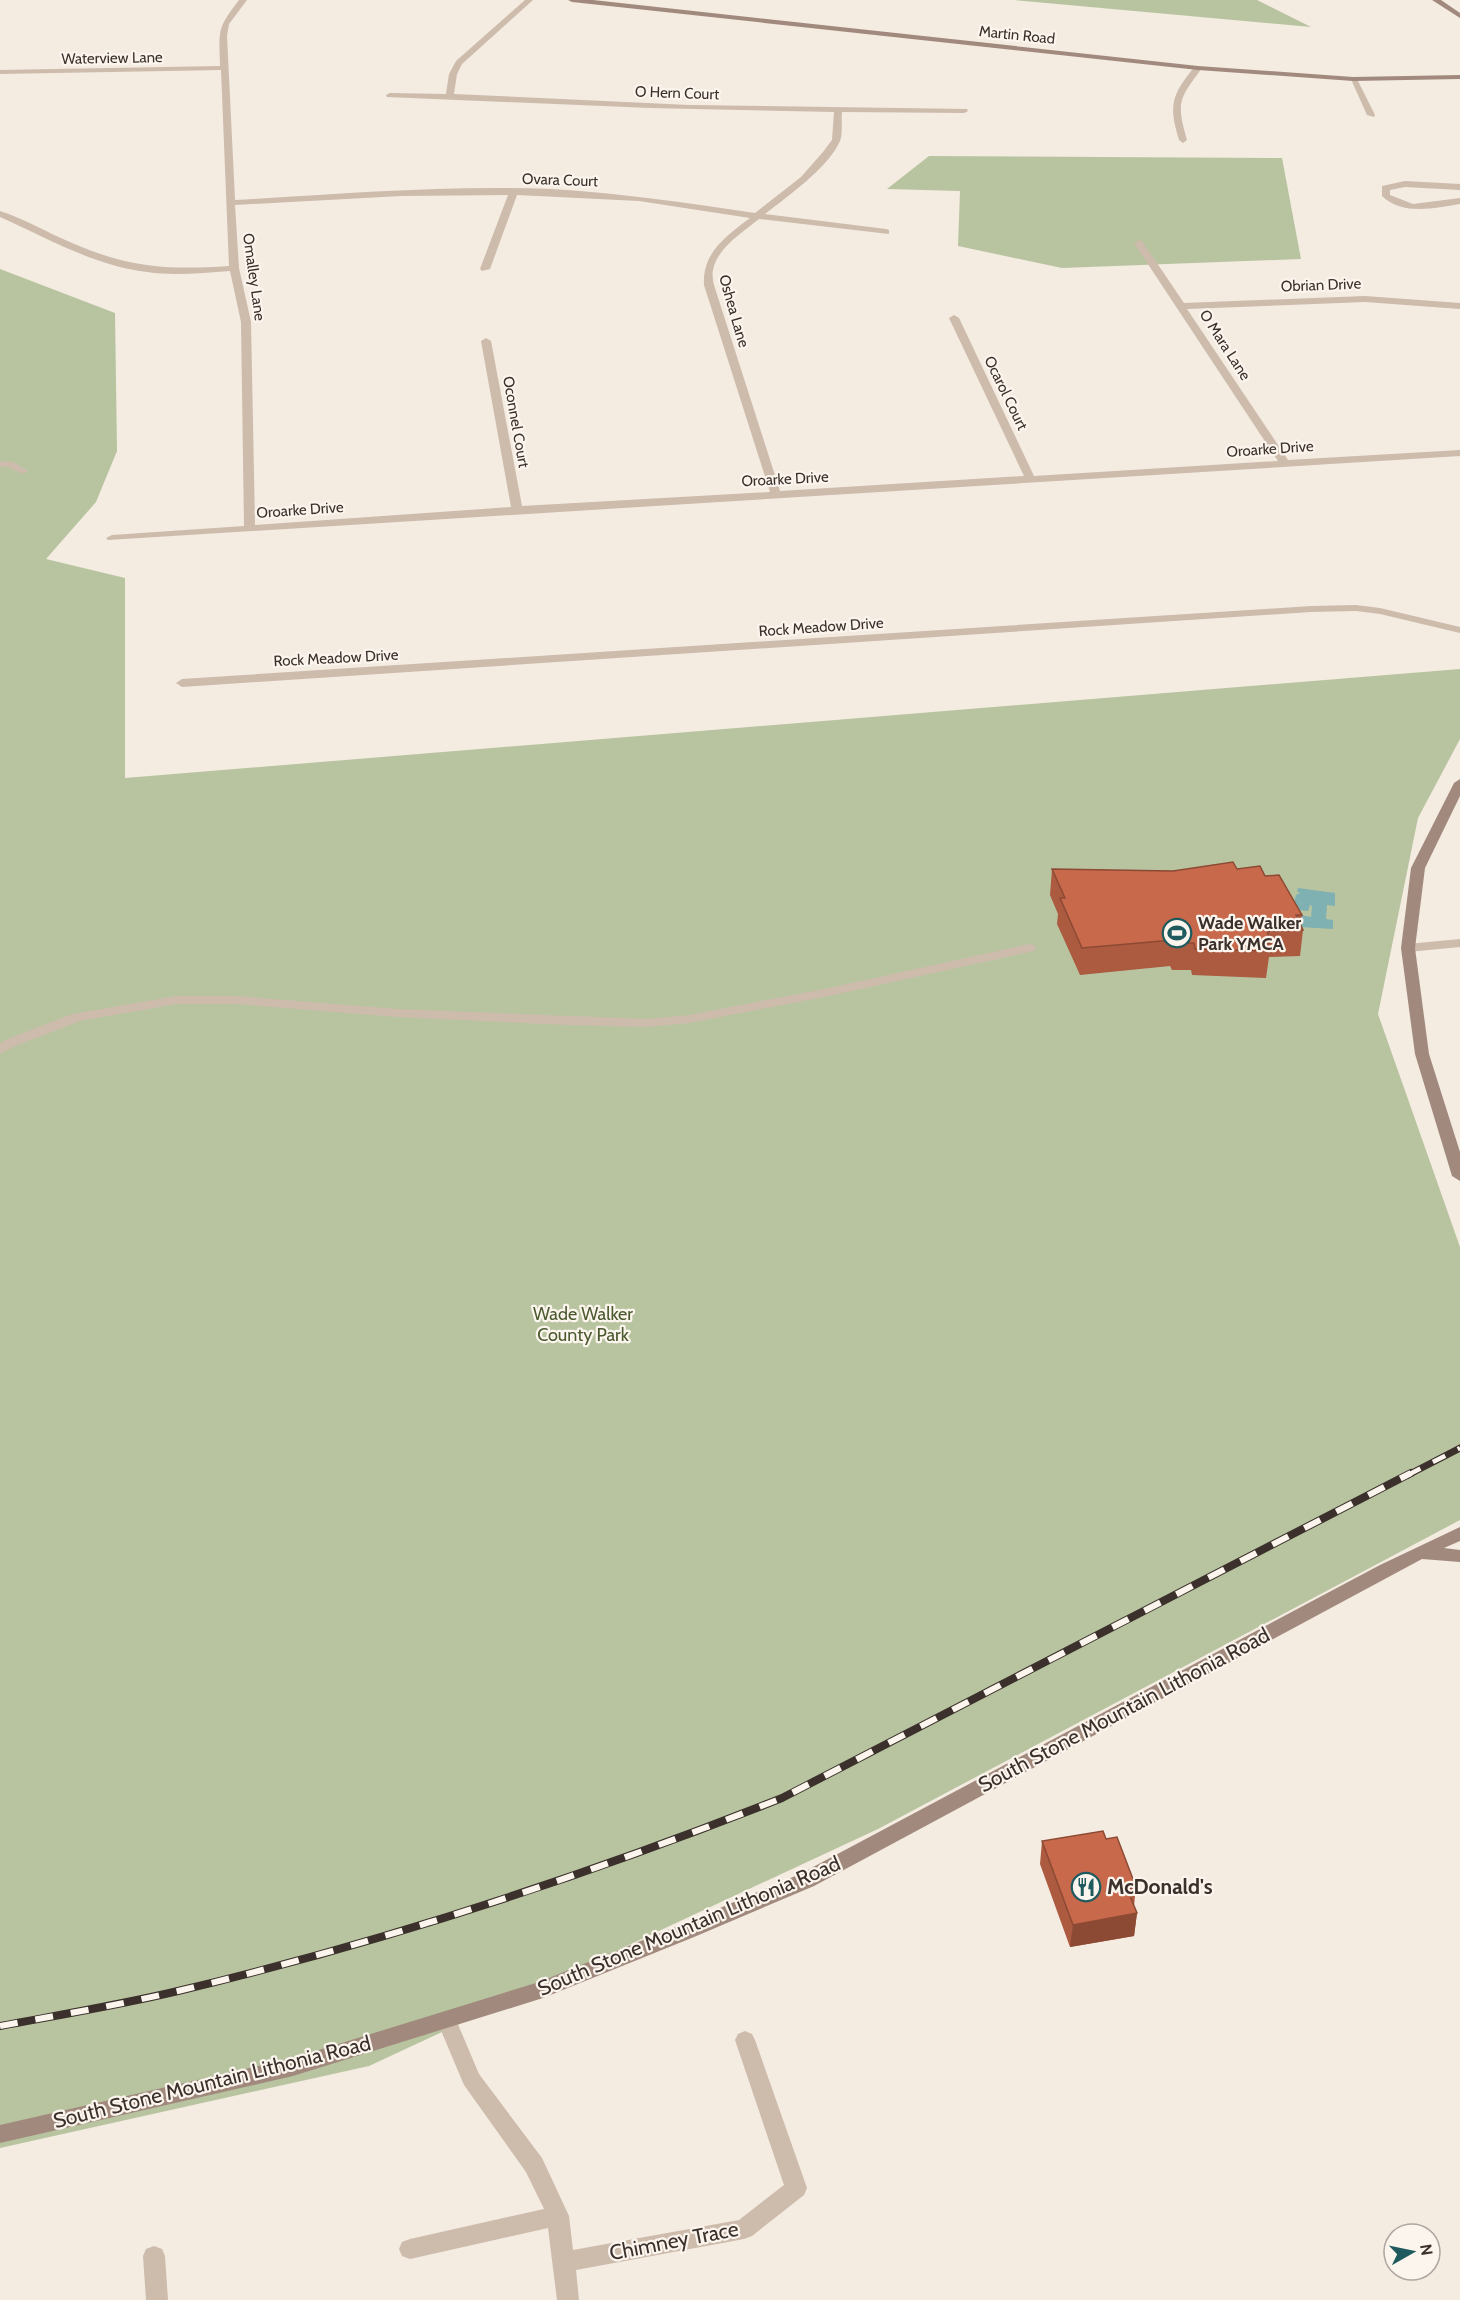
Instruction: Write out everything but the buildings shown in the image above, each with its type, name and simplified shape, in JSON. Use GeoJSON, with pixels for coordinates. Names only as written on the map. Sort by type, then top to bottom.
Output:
{"type":"FeatureCollection","features":[{"type":"Feature","properties":{"kind":"main road","name":"Martin Road"},"geometry":{"type":"LineString","coordinates":[[572,0],[1198,68],[1353,80],[1460,77]]}},
{"type":"Feature","properties":{"kind":"main road"},"geometry":{"type":"LineString","coordinates":[[1436,0],[1460,16]]}},
{"type":"Feature","properties":{"kind":"main road"},"geometry":{"type":"LineString","coordinates":[[1460,783],[1418,868],[1408,948],[1422,1054],[1460,1176]]}},
{"type":"Feature","properties":{"kind":"main road","name":"South Stone Mountain Lithonia Road"},"geometry":{"type":"LineString","coordinates":[[0,2134],[293,2067],[447,2021],[543,1989],[807,1880],[1460,1533]]}},
{"type":"Feature","properties":{"kind":"main road"},"geometry":{"type":"LineString","coordinates":[[1421,1553],[1460,1556]]}},
{"type":"Feature","properties":{"kind":"street","name":"Omalley Lane"},"geometry":{"type":"LineString","coordinates":[[243,0],[225,24],[223,36],[234,268],[246,322],[250,529]]}},
{"type":"Feature","properties":{"kind":"street"},"geometry":{"type":"LineString","coordinates":[[450,96],[453,74],[459,63],[529,0]]}},
{"type":"Feature","properties":{"kind":"street","name":"Waterview Lane"},"geometry":{"type":"LineString","coordinates":[[0,72],[225,68]]}},
{"type":"Feature","properties":{"kind":"street"},"geometry":{"type":"LineString","coordinates":[[1183,140],[1176,117],[1176,96],[1198,68]]}},
{"type":"Feature","properties":{"kind":"street"},"geometry":{"type":"LineString","coordinates":[[1353,80],[1371,115]]}},
{"type":"Feature","properties":{"kind":"street","name":"O Hern Court"},"geometry":{"type":"LineString","coordinates":[[390,95],[662,106],[964,111]]}},
{"type":"Feature","properties":{"kind":"street","name":"Oshea Lane"},"geometry":{"type":"LineString","coordinates":[[776,495],[707,277],[708,270],[715,255],[756,216],[804,179],[826,154],[836,140],[838,110]]}},
{"type":"Feature","properties":{"kind":"street"},"geometry":{"type":"LineString","coordinates":[[1460,187],[1405,184],[1385,188],[1386,196],[1401,206],[1414,207],[1460,201]]}},
{"type":"Feature","properties":{"kind":"street"},"geometry":{"type":"LineString","coordinates":[[485,269],[514,192]]}},
{"type":"Feature","properties":{"kind":"street","name":"Ovara Court"},"geometry":{"type":"LineString","coordinates":[[230,203],[401,193],[514,192],[639,198],[756,216],[886,232]]}},
{"type":"Feature","properties":{"kind":"street"},"geometry":{"type":"LineString","coordinates":[[0,214],[113,262],[134,267],[170,271],[234,268]]}},
{"type":"Feature","properties":{"kind":"street","name":"O Mara Lane"},"geometry":{"type":"LineString","coordinates":[[1139,243],[1285,463]]}},
{"type":"Feature","properties":{"kind":"street","name":"Obrian Drive"},"geometry":{"type":"LineString","coordinates":[[1182,306],[1365,299],[1460,306]]}},
{"type":"Feature","properties":{"kind":"street","name":"Ocarol Court"},"geometry":{"type":"LineString","coordinates":[[954,318],[1031,480]]}},
{"type":"Feature","properties":{"kind":"street","name":"Oconnel Court"},"geometry":{"type":"LineString","coordinates":[[486,340],[517,510]]}},
{"type":"Feature","properties":{"kind":"street","name":"Oroarke Drive"},"geometry":{"type":"LineString","coordinates":[[112,538],[517,510],[1460,453]]}},
{"type":"Feature","properties":{"kind":"street"},"geometry":{"type":"LineString","coordinates":[[0,464],[9,464],[23,471]]}},
{"type":"Feature","properties":{"kind":"street","name":"Rock Meadow Drive"},"geometry":{"type":"LineString","coordinates":[[182,683],[1311,609],[1372,610],[1460,630]]}},
{"type":"Feature","properties":{"kind":"street"},"geometry":{"type":"LineString","coordinates":[[1408,948],[1460,943]]}},
{"type":"Feature","properties":{"kind":"street"},"geometry":{"type":"LineString","coordinates":[[0,1050],[77,1017],[177,1000],[236,1000],[397,1013],[568,1021],[647,1023],[689,1019],[829,992],[1029,948]]}},
{"type":"Feature","properties":{"kind":"street"},"geometry":{"type":"LineString","coordinates":[[447,2021],[471,2079],[534,2165],[558,2217],[568,2300]]}},
{"type":"Feature","properties":{"kind":"street","name":"Chimney Trace"},"geometry":{"type":"LineString","coordinates":[[563,2262],[744,2229],[796,2188],[745,2040]]}},
{"type":"Feature","properties":{"kind":"street"},"geometry":{"type":"LineString","coordinates":[[410,2249],[558,2217]]}},
{"type":"Feature","properties":{"kind":"street"},"geometry":{"type":"LineString","coordinates":[[154,2256],[157,2300]]}},
{"type":"Feature","properties":{"kind":"green space"},"geometry":{"type":"Polygon","coordinates":[[[1014,0],[1257,0],[1311,27],[1014,0]]]}},
{"type":"Feature","properties":{"kind":"green space"},"geometry":{"type":"Polygon","coordinates":[[[929,156],[1282,158],[1301,259],[1062,268],[958,246],[960,191],[887,189],[929,156]]]}},
{"type":"Feature","properties":{"kind":"green space","name":"Wade Walker County Park"},"geometry":{"type":"Polygon","coordinates":[[[0,269],[115,313],[117,451],[96,502],[46,559],[125,578],[125,778],[1460,669],[1460,739],[1418,818],[1378,1014],[1460,1247],[1460,1520],[878,1829],[369,2066],[0,2148],[0,269]]]}},
{"type":"Feature","properties":{"kind":"water"},"geometry":{"type":"Polygon","coordinates":[[[1298,888],[1335,893],[1335,906],[1327,905],[1326,919],[1333,920],[1333,929],[1299,927],[1300,915],[1311,917],[1312,906],[1310,905],[1308,911],[1298,910],[1294,903],[1296,895],[1300,893],[1297,891],[1298,888]]]}},
{"type":"Feature","properties":{"kind":"railway"},"geometry":{"type":"LineString","coordinates":[[1408,1475],[1460,1448]]}},
{"type":"Feature","properties":{"kind":"railway"},"geometry":{"type":"LineString","coordinates":[[0,2026],[178,1991],[408,1929],[559,1880],[782,1798],[1411,1473]]}},
{"type":"Feature","properties":{"kind":"place","name":"Wade Walker Park YMCA"},"geometry":{"type":"Point","coordinates":[1177,933]}},
{"type":"Feature","properties":{"kind":"place","name":"McDonald's"},"geometry":{"type":"Point","coordinates":[1086,1887]}}]}
